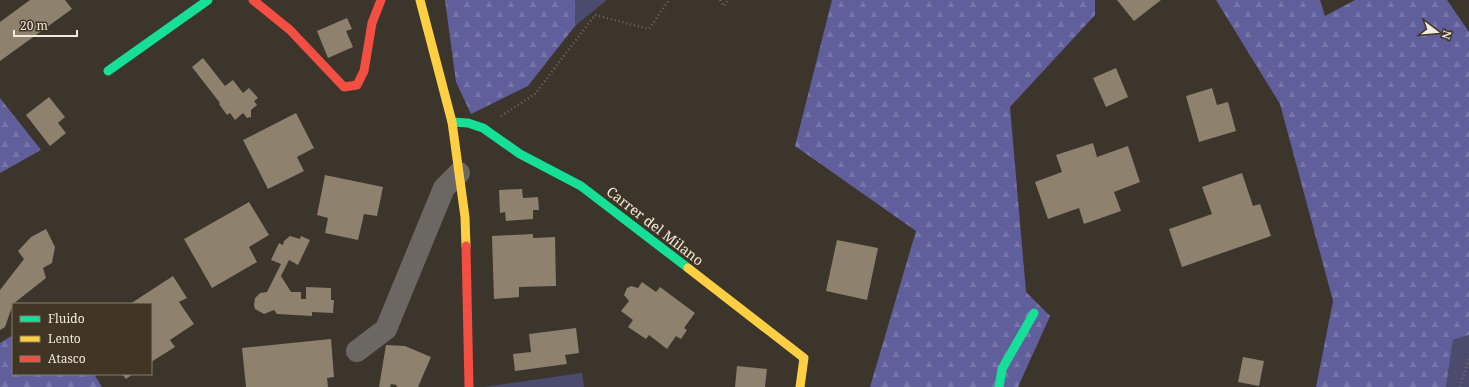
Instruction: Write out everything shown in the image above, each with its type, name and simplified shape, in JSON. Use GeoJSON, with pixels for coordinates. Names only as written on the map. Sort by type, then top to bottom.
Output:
{"type":"FeatureCollection","features":[{"type":"Feature","properties":{"kind":"street"},"geometry":{"type":"LineString","coordinates":[[108,71],[208,0]]}},
{"type":"Feature","properties":{"kind":"street"},"geometry":{"type":"LineString","coordinates":[[253,0],[274,14],[293,32],[344,87],[357,85],[364,71],[372,23],[381,0]]}},
{"type":"Feature","properties":{"kind":"street"},"geometry":{"type":"LineString","coordinates":[[420,0],[452,122],[465,217],[469,387]]}},
{"type":"Feature","properties":{"kind":"street","name":"Carrer del Milano"},"geometry":{"type":"LineString","coordinates":[[452,122],[468,123],[482,128],[520,154],[581,186],[804,358],[800,387]]}},
{"type":"Feature","properties":{"kind":"street"},"geometry":{"type":"LineString","coordinates":[[357,351],[386,328],[444,188],[459,173]]}},
{"type":"Feature","properties":{"kind":"street"},"geometry":{"type":"LineString","coordinates":[[1000,387],[1002,369],[1034,313]]}},
{"type":"Feature","properties":{"kind":"path"},"geometry":{"type":"LineString","coordinates":[[482,128],[535,94],[596,15],[649,29],[669,0]]}},
{"type":"Feature","properties":{"kind":"path"},"geometry":{"type":"LineString","coordinates":[[720,0],[724,6],[728,0]]}},
{"type":"Feature","properties":{"kind":"path"},"geometry":{"type":"LineString","coordinates":[[1460,387],[1469,359]]}},
{"type":"Feature","properties":{"kind":"shaded area"},"geometry":{"type":"Polygon","coordinates":[[[575,0],[607,0],[575,26],[575,0]]]}},
{"type":"Feature","properties":{"kind":"shaded area"},"geometry":{"type":"Polygon","coordinates":[[[1469,335],[1469,387],[1446,387],[1453,340],[1469,335]]]}},
{"type":"Feature","properties":{"kind":"shaded area"},"geometry":{"type":"Polygon","coordinates":[[[582,373],[584,387],[483,387],[582,373]]]}},
{"type":"Feature","properties":{"kind":"green space"},"geometry":{"type":"Polygon","coordinates":[[[445,0],[575,0],[575,26],[528,86],[471,114],[456,82],[445,0]]]}},
{"type":"Feature","properties":{"kind":"green space"},"geometry":{"type":"Polygon","coordinates":[[[832,0],[1095,0],[1095,15],[1010,107],[1026,292],[1050,316],[1018,387],[870,387],[916,231],[795,146],[832,0]]]}},
{"type":"Feature","properties":{"kind":"green space"},"geometry":{"type":"Polygon","coordinates":[[[1216,0],[1320,0],[1325,16],[1355,0],[1447,0],[1469,32],[1469,335],[1453,340],[1446,387],[1316,387],[1333,301],[1280,104],[1216,0]]]}},
{"type":"Feature","properties":{"kind":"green space"},"geometry":{"type":"Polygon","coordinates":[[[0,98],[41,150],[0,173],[0,98]]]}},
{"type":"Feature","properties":{"kind":"green space"},"geometry":{"type":"Polygon","coordinates":[[[12,336],[12,375],[95,375],[102,387],[0,387],[0,343],[12,336]]]}},
{"type":"Feature","properties":{"kind":"building"},"geometry":{"type":"Polygon","coordinates":[[[30,0],[65,0],[72,9],[0,61],[0,22],[30,0]]]}},
{"type":"Feature","properties":{"kind":"building"},"geometry":{"type":"Polygon","coordinates":[[[1117,0],[1161,0],[1134,21],[1117,0]]]}},
{"type":"Feature","properties":{"kind":"building"},"geometry":{"type":"Polygon","coordinates":[[[347,18],[352,29],[346,31],[353,47],[328,58],[317,31],[347,18]]]}},
{"type":"Feature","properties":{"kind":"building"},"geometry":{"type":"Polygon","coordinates":[[[203,58],[225,86],[233,80],[243,93],[249,88],[258,98],[254,101],[257,105],[251,110],[251,117],[247,118],[243,113],[235,120],[230,113],[227,115],[219,104],[220,103],[192,67],[203,58]]]}},
{"type":"Feature","properties":{"kind":"building"},"geometry":{"type":"Polygon","coordinates":[[[1116,68],[1128,97],[1106,107],[1093,78],[1116,68]]]}},
{"type":"Feature","properties":{"kind":"building"},"geometry":{"type":"Polygon","coordinates":[[[1212,88],[1217,105],[1228,102],[1236,131],[1199,142],[1186,96],[1212,88]]]}},
{"type":"Feature","properties":{"kind":"building"},"geometry":{"type":"Polygon","coordinates":[[[49,97],[65,117],[58,123],[66,133],[50,146],[26,115],[49,97]]]}},
{"type":"Feature","properties":{"kind":"building"},"geometry":{"type":"Polygon","coordinates":[[[296,113],[314,148],[297,157],[304,171],[268,189],[243,140],[296,113]]]}},
{"type":"Feature","properties":{"kind":"building"},"geometry":{"type":"Polygon","coordinates":[[[1093,143],[1097,157],[1128,146],[1140,182],[1114,192],[1121,211],[1084,224],[1079,208],[1048,219],[1035,182],[1062,172],[1056,155],[1093,143]]]}},
{"type":"Feature","properties":{"kind":"building"},"geometry":{"type":"Polygon","coordinates":[[[1242,173],[1253,206],[1260,204],[1271,236],[1182,267],[1169,229],[1212,214],[1202,187],[1242,173]]]}},
{"type":"Feature","properties":{"kind":"building"},"geometry":{"type":"Polygon","coordinates":[[[325,175],[383,187],[377,216],[364,214],[358,240],[325,233],[328,218],[317,215],[325,175]]]}},
{"type":"Feature","properties":{"kind":"building"},"geometry":{"type":"Polygon","coordinates":[[[522,189],[523,198],[538,197],[539,210],[533,210],[533,219],[506,221],[505,212],[500,213],[499,190],[522,189]]]}},
{"type":"Feature","properties":{"kind":"building"},"geometry":{"type":"Polygon","coordinates":[[[249,202],[269,235],[249,247],[257,262],[212,288],[184,239],[249,202]]]}},
{"type":"Feature","properties":{"kind":"building"},"geometry":{"type":"Polygon","coordinates":[[[46,229],[55,247],[52,263],[43,268],[46,278],[14,303],[12,303],[5,327],[0,330],[0,290],[24,259],[18,251],[31,237],[46,229]]]}},
{"type":"Feature","properties":{"kind":"building"},"geometry":{"type":"Polygon","coordinates":[[[533,234],[533,238],[555,237],[556,286],[519,287],[519,297],[494,299],[492,236],[533,234]]]}},
{"type":"Feature","properties":{"kind":"building"},"geometry":{"type":"Polygon","coordinates":[[[290,236],[300,239],[301,236],[310,240],[298,265],[289,260],[281,276],[291,292],[301,292],[301,299],[306,299],[306,287],[331,288],[331,300],[334,300],[333,313],[312,312],[312,316],[277,314],[274,310],[264,314],[255,309],[255,298],[260,293],[267,292],[281,264],[271,260],[279,243],[283,245],[284,241],[290,236]]]}},
{"type":"Feature","properties":{"kind":"building"},"geometry":{"type":"Polygon","coordinates":[[[837,240],[878,248],[867,300],[826,291],[837,240]]]}},
{"type":"Feature","properties":{"kind":"building"},"geometry":{"type":"Polygon","coordinates":[[[173,276],[187,298],[179,302],[194,324],[170,340],[175,347],[152,361],[152,303],[132,303],[173,276]]]}},
{"type":"Feature","properties":{"kind":"building"},"geometry":{"type":"Polygon","coordinates":[[[642,282],[656,292],[660,287],[695,313],[684,328],[687,330],[681,339],[676,336],[667,349],[649,335],[646,339],[628,327],[633,320],[621,311],[629,301],[624,295],[627,288],[631,286],[638,288],[642,282]]]}},
{"type":"Feature","properties":{"kind":"building"},"geometry":{"type":"Polygon","coordinates":[[[576,328],[579,353],[565,355],[567,364],[515,371],[513,354],[531,352],[529,334],[576,328]]]}},
{"type":"Feature","properties":{"kind":"building"},"geometry":{"type":"Polygon","coordinates":[[[331,339],[334,377],[327,378],[328,387],[246,387],[242,348],[331,339]]]}},
{"type":"Feature","properties":{"kind":"building"},"geometry":{"type":"Polygon","coordinates":[[[386,345],[405,346],[431,357],[418,387],[396,387],[397,385],[391,384],[390,387],[379,387],[386,345]]]}},
{"type":"Feature","properties":{"kind":"building"},"geometry":{"type":"Polygon","coordinates":[[[1243,357],[1264,361],[1259,386],[1238,382],[1243,357]]]}},
{"type":"Feature","properties":{"kind":"building"},"geometry":{"type":"Polygon","coordinates":[[[737,366],[767,369],[765,387],[735,387],[737,366]]]}},
{"type":"Feature","properties":{"kind":"building"},"geometry":{"type":"Polygon","coordinates":[[[123,375],[132,375],[126,379],[123,375]]]}},
{"type":"Feature","properties":{"kind":"traffic: fast"},"geometry":{"type":"LineString","coordinates":[[108,71],[208,0]]}},
{"type":"Feature","properties":{"kind":"traffic: fast"},"geometry":{"type":"LineString","coordinates":[[452,122],[468,123],[483,128],[520,154],[581,186],[688,268]]}},
{"type":"Feature","properties":{"kind":"traffic: fast"},"geometry":{"type":"LineString","coordinates":[[999,387],[1002,369],[1034,313]]}},
{"type":"Feature","properties":{"kind":"traffic: slow"},"geometry":{"type":"LineString","coordinates":[[420,0],[452,122],[465,217],[466,246]]}},
{"type":"Feature","properties":{"kind":"traffic: slow"},"geometry":{"type":"LineString","coordinates":[[688,268],[804,358],[800,387]]}},
{"type":"Feature","properties":{"kind":"traffic: jam"},"geometry":{"type":"LineString","coordinates":[[253,0],[290,30],[344,87],[357,85],[364,71],[372,23],[381,0]]}},
{"type":"Feature","properties":{"kind":"traffic: jam"},"geometry":{"type":"LineString","coordinates":[[466,246],[469,387]]}}]}
